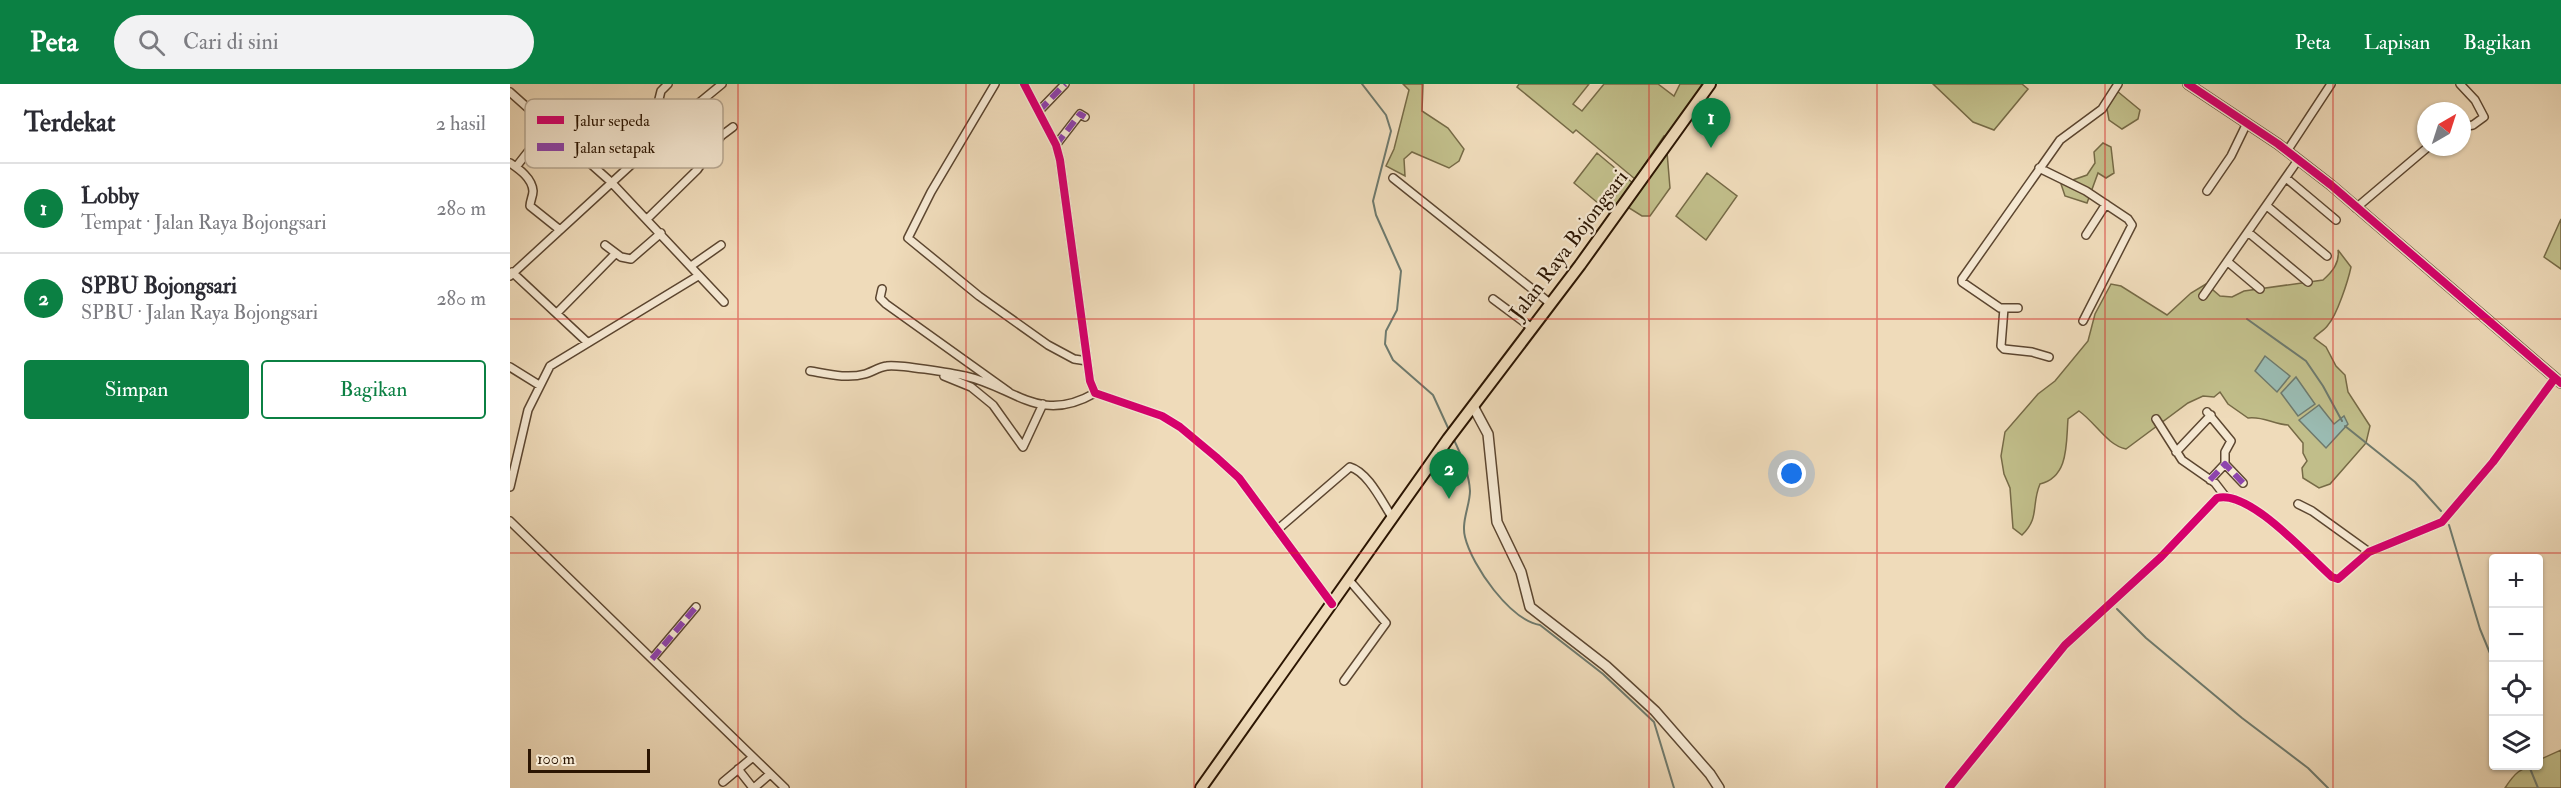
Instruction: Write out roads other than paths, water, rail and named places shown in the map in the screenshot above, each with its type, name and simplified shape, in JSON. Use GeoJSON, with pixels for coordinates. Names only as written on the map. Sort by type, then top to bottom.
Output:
{"type":"FeatureCollection","features":[{"type":"Feature","properties":{"kind":"main road","name":"Jalan Raya Bojongsari"},"geometry":{"type":"LineString","coordinates":[[1201,788],[1448,439],[1551,304],[1710,84]]}},
{"type":"Feature","properties":{"kind":"street"},"geometry":{"type":"LineString","coordinates":[[659,99],[661,91],[668,84]]}},
{"type":"Feature","properties":{"kind":"street"},"geometry":{"type":"LineString","coordinates":[[704,99],[722,84]]}},
{"type":"Feature","properties":{"kind":"street"},"geometry":{"type":"LineString","coordinates":[[994,84],[908,238],[980,296],[1048,345],[1074,359],[1087,362]]}},
{"type":"Feature","properties":{"kind":"street"},"geometry":{"type":"LineString","coordinates":[[1024,84],[1056,145],[1087,362],[1090,381],[1095,393],[1162,416],[1180,427],[1239,478],[1332,604]]}},
{"type":"Feature","properties":{"kind":"street"},"geometry":{"type":"LineString","coordinates":[[1039,111],[1065,84]]}},
{"type":"Feature","properties":{"kind":"street"},"geometry":{"type":"LineString","coordinates":[[2018,308],[2004,308],[1962,282],[1962,279],[2038,168],[2060,140],[2102,109],[2118,84]]}},
{"type":"Feature","properties":{"kind":"street"},"geometry":{"type":"LineString","coordinates":[[1949,788],[2065,645],[2161,557],[2217,498],[2225,496],[2239,499],[2259,512],[2335,579],[2369,552],[2442,522],[2558,380],[2287,151],[2188,84]]}},
{"type":"Feature","properties":{"kind":"street"},"geometry":{"type":"LineString","coordinates":[[2287,151],[2331,84]]}},
{"type":"Feature","properties":{"kind":"street"},"geometry":{"type":"LineString","coordinates":[[2460,84],[2475,100],[2484,117],[2471,125]]}},
{"type":"Feature","properties":{"kind":"street"},"geometry":{"type":"LineString","coordinates":[[510,92],[525,105]]}},
{"type":"Feature","properties":{"kind":"street"},"geometry":{"type":"LineString","coordinates":[[1056,145],[1080,114],[1085,117]]}},
{"type":"Feature","properties":{"kind":"street"},"geometry":{"type":"LineString","coordinates":[[2207,191],[2231,156],[2247,123]]}},
{"type":"Feature","properties":{"kind":"street"},"geometry":{"type":"LineString","coordinates":[[723,134],[733,127]]}},
{"type":"Feature","properties":{"kind":"street"},"geometry":{"type":"LineString","coordinates":[[525,152],[513,165],[526,176],[533,190],[530,206],[560,230]]}},
{"type":"Feature","properties":{"kind":"street"},"geometry":{"type":"LineString","coordinates":[[2356,208],[2417,156]]}},
{"type":"Feature","properties":{"kind":"street"},"geometry":{"type":"LineString","coordinates":[[2203,296],[2298,160]]}},
{"type":"Feature","properties":{"kind":"street"},"geometry":{"type":"LineString","coordinates":[[596,168],[661,233],[724,302]]}},
{"type":"Feature","properties":{"kind":"street"},"geometry":{"type":"LineString","coordinates":[[588,342],[511,273],[626,168]]}},
{"type":"Feature","properties":{"kind":"street"},"geometry":{"type":"LineString","coordinates":[[647,219],[698,168]]}},
{"type":"Feature","properties":{"kind":"street"},"geometry":{"type":"LineString","coordinates":[[2038,168],[2086,191],[2128,219],[2132,225],[2083,321]]}},
{"type":"Feature","properties":{"kind":"street"},"geometry":{"type":"LineString","coordinates":[[1393,178],[1551,304]]}},
{"type":"Feature","properties":{"kind":"street"},"geometry":{"type":"LineString","coordinates":[[2286,178],[2336,220]]}},
{"type":"Feature","properties":{"kind":"street"},"geometry":{"type":"LineString","coordinates":[[2086,235],[2106,204]]}},
{"type":"Feature","properties":{"kind":"street"},"geometry":{"type":"LineString","coordinates":[[2267,206],[2327,256]]}},
{"type":"Feature","properties":{"kind":"street"},"geometry":{"type":"LineString","coordinates":[[605,245],[615,254],[631,259],[661,233]]}},
{"type":"Feature","properties":{"kind":"street"},"geometry":{"type":"LineString","coordinates":[[2249,233],[2308,282]]}},
{"type":"Feature","properties":{"kind":"street"},"geometry":{"type":"LineString","coordinates":[[691,266],[721,245]]}},
{"type":"Feature","properties":{"kind":"street"},"geometry":{"type":"LineString","coordinates":[[557,313],[615,254]]}},
{"type":"Feature","properties":{"kind":"street"},"geometry":{"type":"LineString","coordinates":[[2228,262],[2260,289]]}},
{"type":"Feature","properties":{"kind":"street"},"geometry":{"type":"LineString","coordinates":[[510,487],[528,410],[550,366],[698,276]]}},
{"type":"Feature","properties":{"kind":"street"},"geometry":{"type":"LineString","coordinates":[[882,290],[880,298],[1015,398]]}},
{"type":"Feature","properties":{"kind":"street"},"geometry":{"type":"LineString","coordinates":[[1493,299],[1532,328]]}},
{"type":"Feature","properties":{"kind":"street"},"geometry":{"type":"LineString","coordinates":[[2004,308],[2001,346],[2004,349],[2032,352],[2049,357]]}},
{"type":"Feature","properties":{"kind":"street"},"geometry":{"type":"LineString","coordinates":[[810,371],[850,377],[890,365],[965,376],[1015,398],[1059,406],[1083,400],[1095,393]]}},
{"type":"Feature","properties":{"kind":"street"},"geometry":{"type":"LineString","coordinates":[[510,367],[539,385]]}},
{"type":"Feature","properties":{"kind":"street"},"geometry":{"type":"LineString","coordinates":[[936,373],[971,387],[987,399],[999,411],[1023,447],[1043,404]]}},
{"type":"Feature","properties":{"kind":"street"},"geometry":{"type":"LineString","coordinates":[[1473,406],[1488,434],[1497,522],[1521,572],[1530,607],[1606,666],[1655,711],[1719,788]]}},
{"type":"Feature","properties":{"kind":"street"},"geometry":{"type":"LineString","coordinates":[[2176,452],[2209,413],[2230,441],[2225,452],[2225,464],[2210,480]]}},
{"type":"Feature","properties":{"kind":"street"},"geometry":{"type":"LineString","coordinates":[[2156,419],[2186,464],[2210,480],[2225,496]]}},
{"type":"Feature","properties":{"kind":"street"},"geometry":{"type":"LineString","coordinates":[[2225,464],[2243,483]]}},
{"type":"Feature","properties":{"kind":"street"},"geometry":{"type":"LineString","coordinates":[[1277,530],[1350,467],[1354,468],[1370,484],[1392,517]]}},
{"type":"Feature","properties":{"kind":"street"},"geometry":{"type":"LineString","coordinates":[[2298,504],[2312,511],[2369,552]]}},
{"type":"Feature","properties":{"kind":"street"},"geometry":{"type":"LineString","coordinates":[[510,521],[785,788]]}},
{"type":"Feature","properties":{"kind":"street"},"geometry":{"type":"LineString","coordinates":[[1344,681],[1386,623],[1349,579]]}},
{"type":"Feature","properties":{"kind":"street"},"geometry":{"type":"LineString","coordinates":[[652,659],[696,607]]}},
{"type":"Feature","properties":{"kind":"street"},"geometry":{"type":"LineString","coordinates":[[723,782],[753,757]]}},
{"type":"Feature","properties":{"kind":"street"},"geometry":{"type":"LineString","coordinates":[[738,769],[754,788],[770,774]]}},
{"type":"Feature","properties":{"kind":"water"},"geometry":{"type":"Polygon","coordinates":[[[2265,356],[2290,376],[2277,392],[2255,371],[2265,356]]]}},
{"type":"Feature","properties":{"kind":"water"},"geometry":{"type":"Polygon","coordinates":[[[2296,377],[2315,404],[2298,416],[2281,393],[2296,377]]]}},
{"type":"Feature","properties":{"kind":"water"},"geometry":{"type":"Polygon","coordinates":[[[2319,405],[2334,424],[2344,416],[2348,424],[2326,448],[2299,420],[2319,405]]]}},
{"type":"Feature","properties":{"kind":"waterway"},"geometry":{"type":"LineString","coordinates":[[1362,84],[1386,115],[1391,131],[1373,201],[1376,215],[1401,271],[1397,310],[1386,331],[1385,344],[1393,360],[1433,395],[1449,430]]}},
{"type":"Feature","properties":{"kind":"waterway"},"geometry":{"type":"LineString","coordinates":[[2247,319],[2306,361],[2342,421]]}},
{"type":"Feature","properties":{"kind":"waterway"},"geometry":{"type":"LineString","coordinates":[[2345,426],[2415,482],[2441,511]]}},
{"type":"Feature","properties":{"kind":"waterway"},"geometry":{"type":"LineString","coordinates":[[1453,438],[1468,477],[1470,496],[1464,531],[1475,562],[1505,603],[1528,621],[1540,625],[1603,674],[1654,722],[1674,788]]}},
{"type":"Feature","properties":{"kind":"waterway"},"geometry":{"type":"LineString","coordinates":[[2449,525],[2480,629],[2494,662]]}},
{"type":"Feature","properties":{"kind":"waterway"},"geometry":{"type":"LineString","coordinates":[[2117,609],[2146,638],[2242,718],[2308,768],[2328,788]]}},
{"type":"Feature","properties":{"kind":"waterway"},"geometry":{"type":"LineString","coordinates":[[2531,770],[2538,788]]}},
{"type":"Feature","properties":{"kind":"place","name":"Lobby"},"geometry":{"type":"Point","coordinates":[1711,148]}},
{"type":"Feature","properties":{"kind":"place","name":"SPBU Bojongsari"},"geometry":{"type":"Point","coordinates":[1449,499]}}]}
